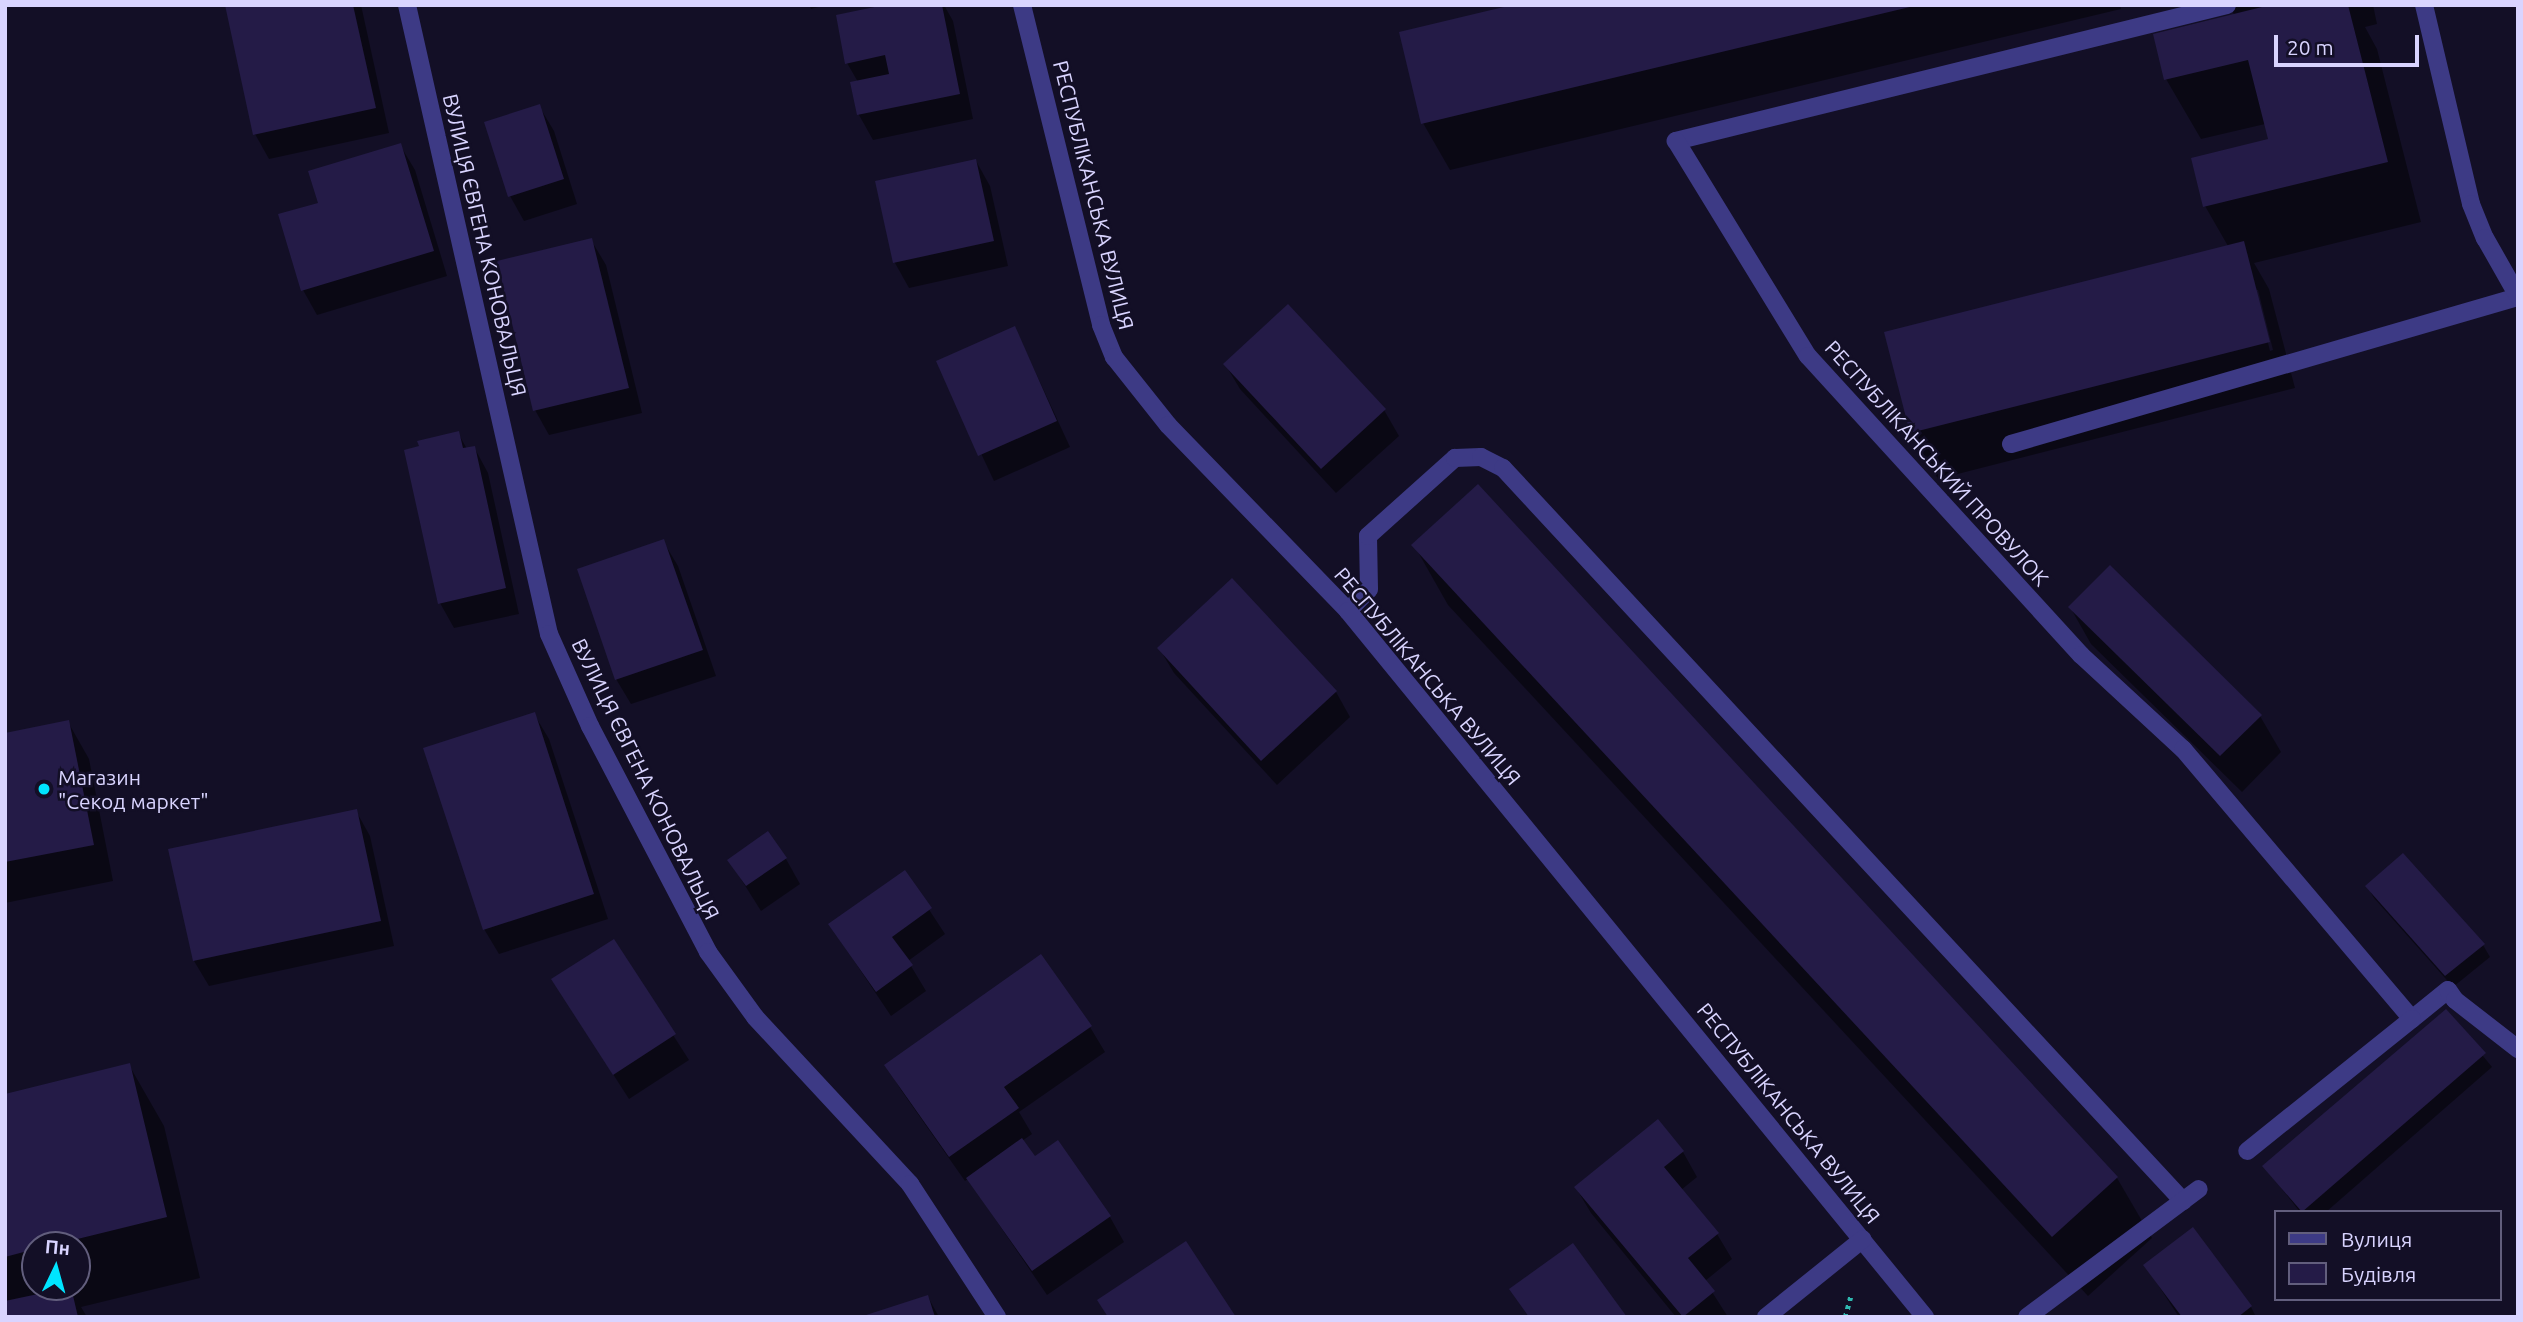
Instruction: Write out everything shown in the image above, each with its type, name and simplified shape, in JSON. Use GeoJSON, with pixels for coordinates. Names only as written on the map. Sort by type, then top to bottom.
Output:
{"type":"FeatureCollection","features":[{"type":"Feature","properties":{"kind":"street","name":"ВУЛИЦЯ ЄВГЕНА КОНОВАЛЬЦЯ"},"geometry":{"type":"LineString","coordinates":[[407,5],[549,634],[590,726],[708,952],[755,1017],[910,1184],[997,1317]]}},
{"type":"Feature","properties":{"kind":"street","name":"РЕСПУБЛІКАНСЬКА ВУЛИЦЯ"},"geometry":{"type":"LineString","coordinates":[[1022,5],[1101,324],[1114,357],[1168,425],[1348,611],[1925,1317]]}},
{"type":"Feature","properties":{"kind":"street","name":"РЕСПУБЛІКАНСЬКИЙ ПРОВУЛОК"},"geometry":{"type":"LineString","coordinates":[[2227,5],[1676,141],[1808,356],[2081,655],[2183,749],[2412,1018]]}},
{"type":"Feature","properties":{"kind":"street"},"geometry":{"type":"LineString","coordinates":[[2011,444],[2518,297],[2485,238],[2471,204],[2424,5]]}},
{"type":"Feature","properties":{"kind":"street"},"geometry":{"type":"LineString","coordinates":[[1348,611],[1369,589],[1368,536],[1455,458],[1481,457],[1503,468],[2183,1201]]}},
{"type":"Feature","properties":{"kind":"street"},"geometry":{"type":"LineString","coordinates":[[2247,1151],[2448,990],[2455,1000],[2518,1049]]}},
{"type":"Feature","properties":{"kind":"street"},"geometry":{"type":"LineString","coordinates":[[2027,1317],[2199,1189]]}},
{"type":"Feature","properties":{"kind":"street"},"geometry":{"type":"LineString","coordinates":[[1766,1317],[1863,1239]]}},
{"type":"Feature","properties":{"kind":"building"},"geometry":{"type":"Polygon","coordinates":[[[225,5],[353,5],[376,108],[253,135],[225,5]]]}},
{"type":"Feature","properties":{"kind":"building"},"geometry":{"type":"Polygon","coordinates":[[[884,5],[942,5],[960,94],[857,115],[850,82],[889,74],[885,55],[845,64],[836,15],[884,5]]]}},
{"type":"Feature","properties":{"kind":"building"},"geometry":{"type":"Polygon","coordinates":[[[1512,5],[1914,6],[1421,124],[1399,32],[1512,5]]]}},
{"type":"Feature","properties":{"kind":"building"},"geometry":{"type":"Polygon","coordinates":[[[2270,5],[2348,5],[2388,162],[2203,207],[2191,158],[2268,139],[2248,60],[2164,80],[2153,34],[2270,5]]]}},
{"type":"Feature","properties":{"kind":"building"},"geometry":{"type":"Polygon","coordinates":[[[540,104],[564,179],[508,197],[484,122],[540,104]]]}},
{"type":"Feature","properties":{"kind":"building"},"geometry":{"type":"Polygon","coordinates":[[[401,143],[434,251],[301,291],[278,214],[318,203],[308,171],[401,143]]]}},
{"type":"Feature","properties":{"kind":"building"},"geometry":{"type":"Polygon","coordinates":[[[976,159],[994,241],[893,263],[875,181],[976,159]]]}},
{"type":"Feature","properties":{"kind":"building"},"geometry":{"type":"Polygon","coordinates":[[[592,238],[629,388],[533,411],[497,261],[592,238]]]}},
{"type":"Feature","properties":{"kind":"building"},"geometry":{"type":"Polygon","coordinates":[[[2244,241],[2270,342],[1910,433],[1884,332],[2244,241]]]}},
{"type":"Feature","properties":{"kind":"building"},"geometry":{"type":"Polygon","coordinates":[[[1288,304],[1386,409],[1321,469],[1223,364],[1288,304]]]}},
{"type":"Feature","properties":{"kind":"building"},"geometry":{"type":"Polygon","coordinates":[[[1015,326],[1057,421],[978,456],[936,361],[1015,326]]]}},
{"type":"Feature","properties":{"kind":"building"},"geometry":{"type":"Polygon","coordinates":[[[459,431],[463,448],[475,446],[506,588],[438,604],[404,450],[419,446],[417,441],[459,431]]]}},
{"type":"Feature","properties":{"kind":"building"},"geometry":{"type":"Polygon","coordinates":[[[1478,484],[2118,1177],[2052,1237],[1411,545],[1478,484]]]}},
{"type":"Feature","properties":{"kind":"building"},"geometry":{"type":"Polygon","coordinates":[[[664,539],[703,650],[615,680],[577,569],[664,539]]]}},
{"type":"Feature","properties":{"kind":"building"},"geometry":{"type":"Polygon","coordinates":[[[2110,565],[2262,715],[2220,756],[2068,607],[2110,565]]]}},
{"type":"Feature","properties":{"kind":"building"},"geometry":{"type":"Polygon","coordinates":[[[1232,578],[1337,691],[1261,761],[1157,648],[1232,578]]]}},
{"type":"Feature","properties":{"kind":"building"},"geometry":{"type":"Polygon","coordinates":[[[535,712],[594,894],[483,930],[423,748],[535,712]]]}},
{"type":"Feature","properties":{"kind":"building","name":"Магазин \"Секод маркет\""},"geometry":{"type":"Polygon","coordinates":[[[69,720],[94,845],[5,862],[5,733],[69,720]]]}},
{"type":"Feature","properties":{"kind":"building"},"geometry":{"type":"Polygon","coordinates":[[[357,809],[381,921],[193,961],[168,849],[357,809]]]}},
{"type":"Feature","properties":{"kind":"building"},"geometry":{"type":"Polygon","coordinates":[[[768,831],[787,858],[746,886],[727,860],[768,831]]]}},
{"type":"Feature","properties":{"kind":"building"},"geometry":{"type":"Polygon","coordinates":[[[2403,853],[2485,944],[2445,976],[2365,886],[2403,853]]]}},
{"type":"Feature","properties":{"kind":"building"},"geometry":{"type":"Polygon","coordinates":[[[905,870],[932,908],[892,937],[913,965],[876,992],[828,924],[905,870]]]}},
{"type":"Feature","properties":{"kind":"building"},"geometry":{"type":"Polygon","coordinates":[[[614,939],[676,1034],[613,1075],[551,979],[614,939]]]}},
{"type":"Feature","properties":{"kind":"building"},"geometry":{"type":"Polygon","coordinates":[[[1041,954],[1092,1026],[1004,1087],[1019,1108],[949,1157],[884,1065],[1041,954]]]}},
{"type":"Feature","properties":{"kind":"building"},"geometry":{"type":"Polygon","coordinates":[[[2446,1009],[2486,1053],[2304,1210],[2300,1210],[2262,1166],[2446,1009]]]}},
{"type":"Feature","properties":{"kind":"building"},"geometry":{"type":"Polygon","coordinates":[[[130,1063],[167,1217],[91,1236],[91,1231],[21,1231],[21,1253],[5,1257],[5,1094],[130,1063]]]}},
{"type":"Feature","properties":{"kind":"building"},"geometry":{"type":"Polygon","coordinates":[[[1658,1119],[1684,1151],[1664,1167],[1719,1233],[1688,1258],[1715,1291],[1683,1317],[1574,1187],[1658,1119]]]}},
{"type":"Feature","properties":{"kind":"building"},"geometry":{"type":"Polygon","coordinates":[[[1022,1138],[1035,1156],[1058,1140],[1111,1216],[1032,1271],[966,1178],[1022,1138]]]}},
{"type":"Feature","properties":{"kind":"building"},"geometry":{"type":"Polygon","coordinates":[[[2193,1227],[2252,1306],[2238,1317],[2182,1317],[2143,1265],[2193,1227]]]}},
{"type":"Feature","properties":{"kind":"building"},"geometry":{"type":"Polygon","coordinates":[[[1186,1241],[1236,1317],[1108,1317],[1097,1300],[1186,1241]]]}},
{"type":"Feature","properties":{"kind":"building"},"geometry":{"type":"Polygon","coordinates":[[[1573,1243],[1627,1317],[1529,1317],[1509,1289],[1573,1243]]]}},
{"type":"Feature","properties":{"kind":"building"},"geometry":{"type":"Polygon","coordinates":[[[928,1295],[935,1317],[863,1317],[863,1316],[928,1295]]]}},
{"type":"Feature","properties":{"kind":"building"},"geometry":{"type":"Polygon","coordinates":[[[21,1298],[21,1301],[74,1301],[78,1317],[5,1317],[5,1301],[21,1298]]]}},
{"type":"Feature","properties":{"kind":"place","name":"Магазин \"Секод маркет\""},"geometry":{"type":"Point","coordinates":[44,789]}}]}
